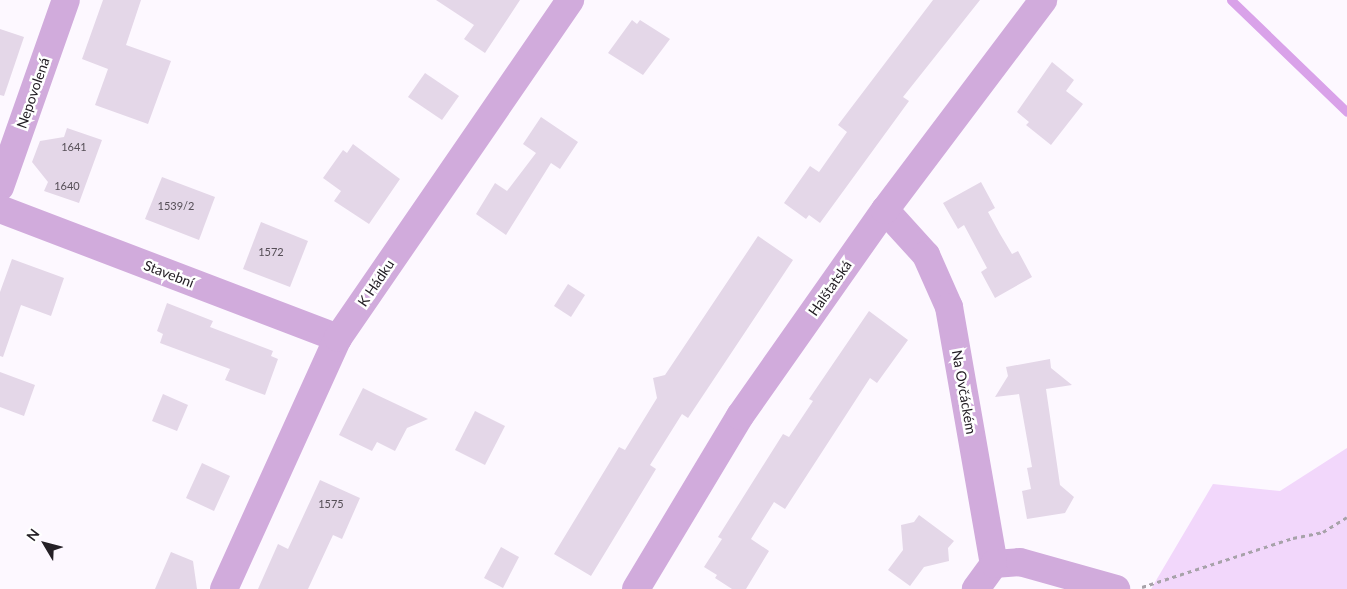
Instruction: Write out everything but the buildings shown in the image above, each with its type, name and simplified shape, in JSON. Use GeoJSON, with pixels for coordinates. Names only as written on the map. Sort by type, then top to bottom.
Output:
{"type":"FeatureCollection","features":[{"type":"Feature","properties":{"kind":"street","name":"Nepovolená"},"geometry":{"type":"LineString","coordinates":[[0,187],[66,0]]}},
{"type":"Feature","properties":{"kind":"street","name":"K Hádku"},"geometry":{"type":"LineString","coordinates":[[224,589],[338,338],[570,0]]}},
{"type":"Feature","properties":{"kind":"street","name":"Halštatská"},"geometry":{"type":"LineString","coordinates":[[636,589],[740,416],[885,210],[1043,0]]}},
{"type":"Feature","properties":{"kind":"street","name":"Stavební"},"geometry":{"type":"LineString","coordinates":[[0,209],[338,338]]}},
{"type":"Feature","properties":{"kind":"street","name":"Na Ovčáckém"},"geometry":{"type":"LineString","coordinates":[[885,210],[926,255],[949,307],[994,564]]}},
{"type":"Feature","properties":{"kind":"street"},"geometry":{"type":"LineString","coordinates":[[976,589],[994,564],[1020,562],[1116,589]]}},
{"type":"Feature","properties":{"kind":"path"},"geometry":{"type":"LineString","coordinates":[[1137,589],[1293,538],[1323,532],[1347,518]]}},
{"type":"Feature","properties":{"kind":"shaded area"},"geometry":{"type":"Polygon","coordinates":[[[1347,448],[1347,589],[1151,589],[1213,484],[1280,491],[1347,448]]]}},
{"type":"Feature","properties":{"kind":"waterway"},"geometry":{"type":"LineString","coordinates":[[1231,0],[1347,112]]}}]}
